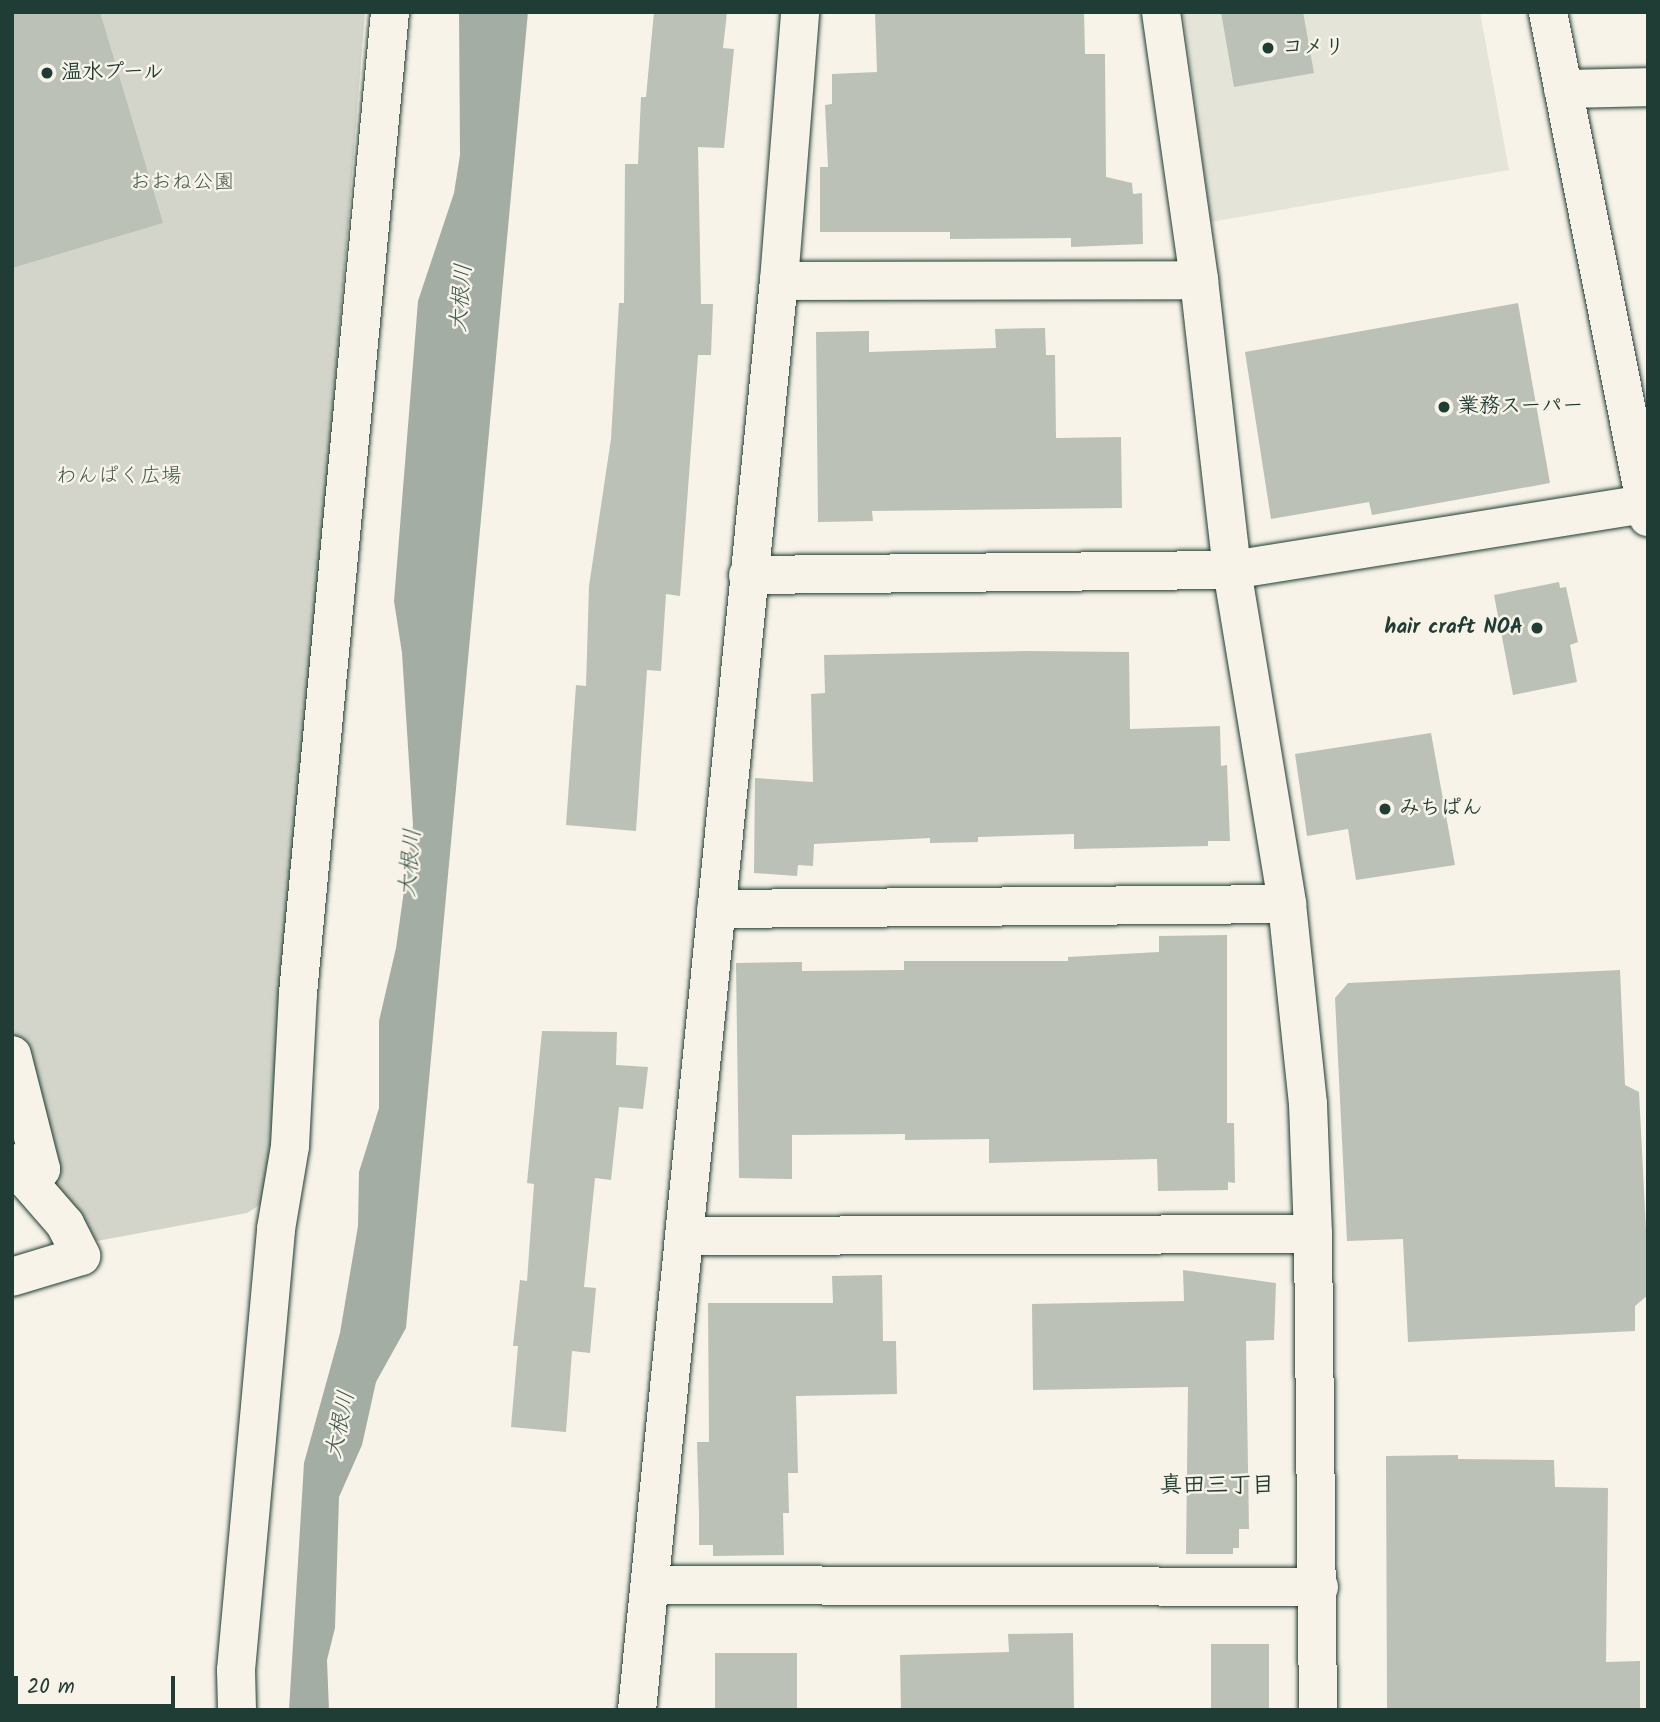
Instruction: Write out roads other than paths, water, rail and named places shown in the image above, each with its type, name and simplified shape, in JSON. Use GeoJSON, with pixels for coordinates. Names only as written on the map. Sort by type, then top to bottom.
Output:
{"type":"FeatureCollection","features":[{"type":"Feature","properties":{"kind":"street"},"geometry":{"type":"LineString","coordinates":[[237,1710],[249,1532],[276,1229],[290,1146],[300,1017],[298,993],[390,12]]}},
{"type":"Feature","properties":{"kind":"street"},"geometry":{"type":"LineString","coordinates":[[637,1710],[779,281],[800,12]]}},
{"type":"Feature","properties":{"kind":"street"},"geometry":{"type":"LineString","coordinates":[[1161,12],[1199,280],[1232,570],[1287,904],[1308,1104],[1319,1587],[1318,1710]]}},
{"type":"Feature","properties":{"kind":"street"},"geometry":{"type":"LineString","coordinates":[[748,575],[1232,570],[1647,508],[1548,12]]}},
{"type":"Feature","properties":{"kind":"street"},"geometry":{"type":"LineString","coordinates":[[1563,89],[1648,87]]}},
{"type":"Feature","properties":{"kind":"street"},"geometry":{"type":"LineString","coordinates":[[779,281],[1199,280]]}},
{"type":"Feature","properties":{"kind":"street"},"geometry":{"type":"LineString","coordinates":[[716,908],[1287,904]]}},
{"type":"Feature","properties":{"kind":"street"},"geometry":{"type":"LineString","coordinates":[[12,1055],[41,1169],[21,1173],[65,1224],[81,1256],[12,1277]]}},
{"type":"Feature","properties":{"kind":"street"},"geometry":{"type":"LineString","coordinates":[[684,1236],[1313,1234]]}},
{"type":"Feature","properties":{"kind":"street"},"geometry":{"type":"LineString","coordinates":[[651,1585],[1319,1587]]}},
{"type":"Feature","properties":{"kind":"water","name":"大根川"},"geometry":{"type":"Polygon","coordinates":[[[459,12],[528,12],[406,1328],[376,1382],[362,1445],[339,1497],[335,1628],[327,1660],[329,1710],[289,1710],[304,1463],[340,1333],[358,1226],[359,1172],[379,1108],[379,1021],[396,948],[413,825],[402,653],[394,601],[418,301],[454,193],[460,155],[459,12]]]}},
{"type":"Feature","properties":{"kind":"place","name":"コメリ"},"geometry":{"type":"Point","coordinates":[1268,48]}},
{"type":"Feature","properties":{"kind":"place","name":"温水プール"},"geometry":{"type":"Point","coordinates":[47,73]}},
{"type":"Feature","properties":{"kind":"place","name":"業務スーパー"},"geometry":{"type":"Point","coordinates":[1444,407]}},
{"type":"Feature","properties":{"kind":"place","name":"hair craft NOA"},"geometry":{"type":"Point","coordinates":[1537,628]}},
{"type":"Feature","properties":{"kind":"place","name":"みちぱん"},"geometry":{"type":"Point","coordinates":[1385,809]}},
{"type":"Feature","properties":{"kind":"district","name":"真田三丁目"},"geometry":{"type":"Point","coordinates":[1217,1486]}},
{"type":"Feature","properties":{"kind":"park label","name":"おおね公園"},"geometry":{"type":"Point","coordinates":[182,183]}},
{"type":"Feature","properties":{"kind":"park label","name":"わんぱく広場"},"geometry":{"type":"Point","coordinates":[119,477]}}]}
